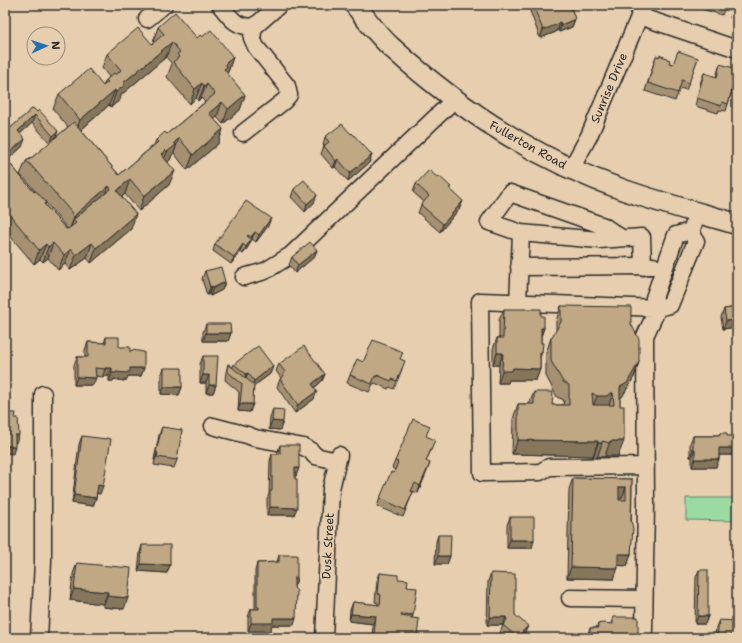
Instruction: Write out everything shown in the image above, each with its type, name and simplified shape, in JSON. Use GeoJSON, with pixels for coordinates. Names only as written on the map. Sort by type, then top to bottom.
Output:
{"type":"FeatureCollection","features":[{"type":"Feature","properties":{"kind":"main road","name":"Fullerton Road"},"geometry":{"type":"LineString","coordinates":[[355,5],[389,45],[455,100],[498,130],[571,168],[622,190],[737,224]]}},
{"type":"Feature","properties":{"kind":"street"},"geometry":{"type":"LineString","coordinates":[[147,19],[164,5]]}},
{"type":"Feature","properties":{"kind":"street"},"geometry":{"type":"LineString","coordinates":[[220,5],[235,23],[243,27],[254,27]]}},
{"type":"Feature","properties":{"kind":"street"},"geometry":{"type":"LineString","coordinates":[[243,133],[284,101],[289,95],[287,86],[256,47],[252,38],[254,27],[280,5]]}},
{"type":"Feature","properties":{"kind":"street"},"geometry":{"type":"LineString","coordinates":[[642,10],[717,43],[737,49]]}},
{"type":"Feature","properties":{"kind":"street","name":"Sunrise Drive"},"geometry":{"type":"LineString","coordinates":[[571,168],[589,136],[642,10]]}},
{"type":"Feature","properties":{"kind":"street"},"geometry":{"type":"LineString","coordinates":[[244,277],[265,271],[291,255],[455,100]]}},
{"type":"Feature","properties":{"kind":"street"},"geometry":{"type":"LineString","coordinates":[[620,237],[604,226],[510,194],[489,222],[521,233],[598,240],[620,237],[642,237],[643,266]]}},
{"type":"Feature","properties":{"kind":"street"},"geometry":{"type":"LineString","coordinates":[[646,466],[549,467],[540,472],[482,473],[480,301],[658,308],[670,305],[696,241],[691,231],[698,213]]}},
{"type":"Feature","properties":{"kind":"street"},"geometry":{"type":"LineString","coordinates":[[644,631],[646,466],[645,336],[658,308],[654,298],[676,235],[691,231]]}},
{"type":"Feature","properties":{"kind":"street"},"geometry":{"type":"LineString","coordinates":[[518,303],[521,233]]}},
{"type":"Feature","properties":{"kind":"street"},"geometry":{"type":"LineString","coordinates":[[519,267],[665,266]]}},
{"type":"Feature","properties":{"kind":"street"},"geometry":{"type":"LineString","coordinates":[[39,638],[43,562],[42,394]]}},
{"type":"Feature","properties":{"kind":"street","name":"Dusk Street"},"geometry":{"type":"LineString","coordinates":[[213,426],[255,438],[304,447],[311,451],[315,456],[338,458],[331,489],[324,638]]}},
{"type":"Feature","properties":{"kind":"street"},"geometry":{"type":"LineString","coordinates":[[570,598],[644,599]]}},
{"type":"Feature","properties":{"kind":"green space"},"geometry":{"type":"Polygon","coordinates":[[[686,498],[735,498],[735,521],[686,520],[686,498]]]}},
{"type":"Feature","properties":{"kind":"building"},"geometry":{"type":"Polygon","coordinates":[[[533,5],[570,5],[575,19],[561,25],[560,22],[543,30],[533,5]]]}},
{"type":"Feature","properties":{"kind":"building"},"geometry":{"type":"Polygon","coordinates":[[[735,5],[737,5],[737,11],[733,10],[735,5]]]}},
{"type":"Feature","properties":{"kind":"building"},"geometry":{"type":"Polygon","coordinates":[[[175,12],[197,38],[200,35],[202,37],[211,30],[233,57],[225,64],[227,67],[224,69],[245,95],[228,109],[222,102],[209,113],[223,129],[193,155],[179,138],[174,143],[176,145],[167,152],[165,150],[161,154],[175,171],[144,196],[130,179],[117,191],[136,214],[96,248],[92,243],[76,255],[71,249],[64,255],[53,243],[48,247],[46,244],[39,250],[5,209],[5,158],[34,192],[36,191],[46,202],[44,204],[66,229],[68,229],[76,223],[73,220],[111,189],[109,186],[76,214],[74,218],[71,212],[26,161],[74,122],[119,175],[158,142],[156,140],[165,132],[167,134],[215,94],[207,84],[204,86],[202,83],[195,89],[173,62],[179,57],[177,54],[180,52],[172,42],[123,83],[125,85],[116,92],[115,90],[80,120],[59,94],[89,69],[103,86],[108,82],[106,80],[114,73],[116,75],[121,70],[107,54],[138,28],[152,44],[164,34],[158,27],[175,12]]]}},
{"type":"Feature","properties":{"kind":"building"},"geometry":{"type":"Polygon","coordinates":[[[678,51],[698,58],[689,83],[682,80],[678,93],[648,83],[656,56],[659,57],[659,55],[667,58],[670,60],[669,63],[673,64],[678,51]]]}},
{"type":"Feature","properties":{"kind":"building"},"geometry":{"type":"Polygon","coordinates":[[[720,64],[737,69],[737,81],[735,87],[733,86],[728,104],[722,102],[721,106],[697,98],[704,73],[717,77],[720,64]]]}},
{"type":"Feature","properties":{"kind":"building"},"geometry":{"type":"Polygon","coordinates":[[[33,108],[37,112],[39,110],[58,131],[53,136],[35,115],[18,131],[25,139],[7,155],[5,152],[5,133],[33,108]]]}},
{"type":"Feature","properties":{"kind":"building"},"geometry":{"type":"Polygon","coordinates":[[[342,124],[372,155],[350,173],[338,159],[336,161],[324,146],[329,142],[325,137],[342,124]]]}},
{"type":"Feature","properties":{"kind":"building"},"geometry":{"type":"Polygon","coordinates":[[[429,170],[438,178],[439,176],[463,201],[443,224],[421,205],[429,196],[416,184],[429,170]]]}},
{"type":"Feature","properties":{"kind":"building"},"geometry":{"type":"Polygon","coordinates":[[[304,180],[317,195],[307,204],[294,189],[304,180]]]}},
{"type":"Feature","properties":{"kind":"building"},"geometry":{"type":"Polygon","coordinates":[[[246,201],[271,218],[259,235],[255,232],[251,237],[248,235],[247,236],[251,239],[246,247],[243,244],[234,257],[215,244],[246,201]]]}},
{"type":"Feature","properties":{"kind":"building"},"geometry":{"type":"Polygon","coordinates":[[[310,242],[317,250],[298,265],[292,257],[310,242]]]}},
{"type":"Feature","properties":{"kind":"building"},"geometry":{"type":"Polygon","coordinates":[[[221,267],[225,282],[213,288],[212,286],[210,287],[205,271],[221,267]]]}},
{"type":"Feature","properties":{"kind":"building"},"geometry":{"type":"Polygon","coordinates":[[[561,306],[631,307],[631,324],[639,339],[639,362],[627,383],[620,387],[620,406],[624,406],[624,441],[610,441],[610,443],[602,441],[602,443],[598,443],[598,441],[518,440],[518,404],[534,404],[534,392],[553,392],[552,405],[569,405],[569,385],[563,382],[551,361],[551,338],[561,322],[561,306]],[[592,393],[593,405],[614,405],[613,393],[610,393],[607,396],[597,396],[592,393]]]}},
{"type":"Feature","properties":{"kind":"building"},"geometry":{"type":"Polygon","coordinates":[[[737,307],[737,319],[726,321],[724,309],[737,307]]]}},
{"type":"Feature","properties":{"kind":"building"},"geometry":{"type":"Polygon","coordinates":[[[504,309],[541,309],[541,316],[544,316],[544,328],[541,328],[541,343],[543,343],[542,352],[540,352],[540,369],[513,368],[512,371],[502,371],[503,353],[497,353],[497,338],[503,338],[504,309]]]}},
{"type":"Feature","properties":{"kind":"building"},"geometry":{"type":"Polygon","coordinates":[[[206,324],[230,324],[231,333],[206,333],[206,324]]]}},
{"type":"Feature","properties":{"kind":"building"},"geometry":{"type":"Polygon","coordinates":[[[106,337],[119,337],[119,347],[130,347],[130,352],[132,350],[144,352],[144,368],[130,368],[130,372],[127,373],[112,373],[112,368],[95,368],[96,378],[77,377],[77,357],[88,357],[88,342],[106,343],[106,337]]]}},
{"type":"Feature","properties":{"kind":"building"},"geometry":{"type":"Polygon","coordinates":[[[373,340],[403,352],[400,359],[405,361],[397,381],[392,379],[391,381],[377,375],[377,377],[375,376],[372,384],[350,375],[357,359],[363,362],[373,340]]]}},
{"type":"Feature","properties":{"kind":"building"},"geometry":{"type":"Polygon","coordinates":[[[258,346],[273,366],[254,381],[248,373],[246,374],[234,364],[258,346]]]}},
{"type":"Feature","properties":{"kind":"building"},"geometry":{"type":"Polygon","coordinates":[[[304,346],[325,374],[312,384],[317,391],[298,405],[280,379],[284,376],[283,374],[285,372],[279,364],[304,346]]]}},
{"type":"Feature","properties":{"kind":"building"},"geometry":{"type":"Polygon","coordinates":[[[203,356],[218,356],[216,385],[209,385],[209,375],[203,375],[203,356]]]}},
{"type":"Feature","properties":{"kind":"building"},"geometry":{"type":"Polygon","coordinates":[[[228,364],[254,384],[253,404],[240,404],[242,384],[228,372],[228,364]]]}},
{"type":"Feature","properties":{"kind":"building"},"geometry":{"type":"Polygon","coordinates":[[[164,368],[182,368],[182,387],[164,387],[164,368]]]}},
{"type":"Feature","properties":{"kind":"building"},"geometry":{"type":"Polygon","coordinates":[[[273,409],[284,410],[283,422],[272,421],[273,409]]]}},
{"type":"Feature","properties":{"kind":"building"},"geometry":{"type":"Polygon","coordinates":[[[5,411],[7,411],[7,413],[16,413],[15,418],[18,418],[19,435],[15,435],[15,446],[5,446],[5,411]]]}},
{"type":"Feature","properties":{"kind":"building"},"geometry":{"type":"Polygon","coordinates":[[[413,419],[430,426],[426,436],[435,440],[426,461],[430,463],[420,486],[415,483],[411,491],[413,492],[405,510],[380,498],[391,472],[394,473],[398,462],[395,461],[413,419]]]}},
{"type":"Feature","properties":{"kind":"building"},"geometry":{"type":"Polygon","coordinates":[[[162,427],[182,430],[177,460],[157,457],[158,453],[156,452],[162,427]]]}},
{"type":"Feature","properties":{"kind":"building"},"geometry":{"type":"Polygon","coordinates":[[[720,433],[727,433],[727,436],[734,436],[734,448],[719,448],[719,459],[695,459],[693,436],[713,436],[720,435],[720,433]]]}},
{"type":"Feature","properties":{"kind":"building"},"geometry":{"type":"Polygon","coordinates":[[[82,436],[111,439],[103,486],[98,485],[96,498],[74,495],[82,436]]]}},
{"type":"Feature","properties":{"kind":"building"},"geometry":{"type":"Polygon","coordinates":[[[280,445],[299,445],[299,468],[295,468],[295,479],[297,479],[297,508],[270,507],[270,491],[272,491],[272,454],[280,454],[280,445]]]}},
{"type":"Feature","properties":{"kind":"building"},"geometry":{"type":"Polygon","coordinates":[[[573,478],[632,479],[631,521],[633,528],[631,554],[618,554],[618,568],[571,567],[573,478]],[[619,487],[619,500],[626,500],[626,487],[619,487]]]}},
{"type":"Feature","properties":{"kind":"building"},"geometry":{"type":"Polygon","coordinates":[[[510,517],[534,517],[534,540],[510,540],[510,517]]]}},
{"type":"Feature","properties":{"kind":"building"},"geometry":{"type":"Polygon","coordinates":[[[438,535],[451,535],[450,556],[438,556],[438,535]]]}},
{"type":"Feature","properties":{"kind":"building"},"geometry":{"type":"Polygon","coordinates":[[[142,545],[170,545],[170,565],[141,564],[142,545]]]}},
{"type":"Feature","properties":{"kind":"building"},"geometry":{"type":"Polygon","coordinates":[[[279,555],[297,555],[297,578],[294,578],[294,588],[297,591],[296,618],[273,618],[273,623],[251,623],[251,609],[259,609],[259,607],[257,607],[257,563],[279,562],[279,555]]]}},
{"type":"Feature","properties":{"kind":"building"},"geometry":{"type":"Polygon","coordinates":[[[77,563],[131,568],[128,598],[107,596],[108,592],[74,589],[77,563]]]}},
{"type":"Feature","properties":{"kind":"building"},"geometry":{"type":"Polygon","coordinates":[[[699,570],[708,570],[708,616],[698,616],[699,570]]]}},
{"type":"Feature","properties":{"kind":"building"},"geometry":{"type":"Polygon","coordinates":[[[380,573],[398,575],[398,579],[408,580],[407,587],[417,588],[413,615],[402,614],[401,616],[419,619],[417,638],[401,638],[374,634],[376,616],[351,614],[353,602],[380,605],[381,595],[378,594],[380,573]]]}},
{"type":"Feature","properties":{"kind":"building"},"geometry":{"type":"Polygon","coordinates":[[[491,573],[515,574],[515,615],[528,626],[517,637],[503,625],[507,620],[506,617],[490,617],[491,573]]]}},
{"type":"Feature","properties":{"kind":"building"},"geometry":{"type":"Polygon","coordinates":[[[613,617],[638,617],[638,638],[590,638],[590,628],[598,628],[598,624],[602,623],[613,624],[613,617]]]}},
{"type":"Feature","properties":{"kind":"building"},"geometry":{"type":"Polygon","coordinates":[[[719,620],[737,621],[737,636],[730,635],[730,638],[717,638],[719,620]]]}}]}
